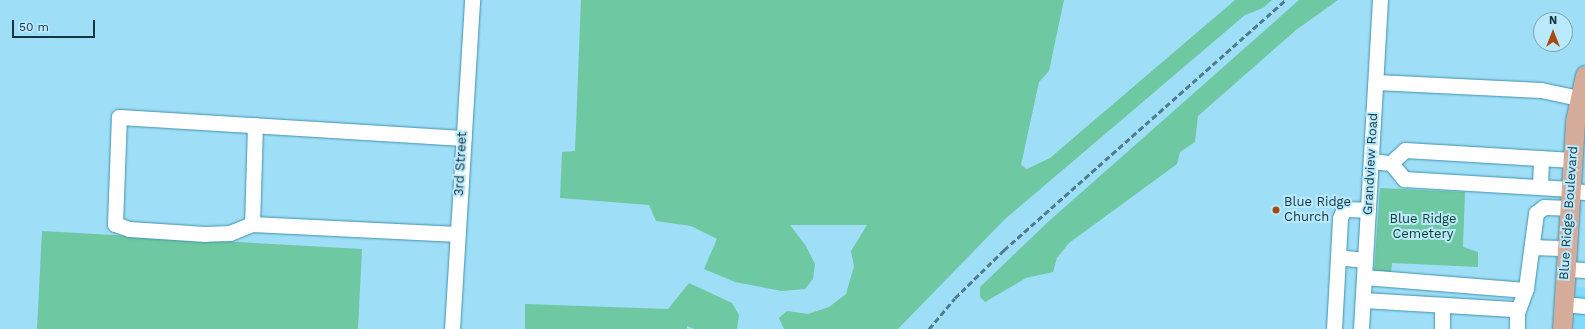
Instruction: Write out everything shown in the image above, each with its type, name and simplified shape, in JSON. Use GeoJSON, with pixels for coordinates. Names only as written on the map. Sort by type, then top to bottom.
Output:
{"type":"FeatureCollection","features":[{"type":"Feature","properties":{"kind":"main road","name":"Blue Ridge Boulevard"},"geometry":{"type":"LineString","coordinates":[[1562,329],[1565,269],[1574,195],[1573,160],[1580,129],[1579,98],[1585,75]]}},
{"type":"Feature","properties":{"kind":"street","name":"3rd Street"},"geometry":{"type":"LineString","coordinates":[[452,329],[472,0]]}},
{"type":"Feature","properties":{"kind":"street","name":"Grandview Road"},"geometry":{"type":"LineString","coordinates":[[1362,329],[1380,0]]}},
{"type":"Feature","properties":{"kind":"street"},"geometry":{"type":"LineString","coordinates":[[1376,82],[1541,90],[1579,98]]}},
{"type":"Feature","properties":{"kind":"street"},"geometry":{"type":"LineString","coordinates":[[458,234],[252,224],[230,233],[205,234],[129,229],[115,224],[119,117],[463,138]]}},
{"type":"Feature","properties":{"kind":"street"},"geometry":{"type":"LineString","coordinates":[[252,224],[255,125]]}},
{"type":"Feature","properties":{"kind":"street"},"geometry":{"type":"LineString","coordinates":[[1371,162],[1391,163],[1405,150],[1573,160]]}},
{"type":"Feature","properties":{"kind":"street"},"geometry":{"type":"LineString","coordinates":[[1540,187],[1541,158]]}},
{"type":"Feature","properties":{"kind":"street"},"geometry":{"type":"LineString","coordinates":[[1391,163],[1404,178],[1540,187],[1574,195]]}},
{"type":"Feature","properties":{"kind":"street"},"geometry":{"type":"LineString","coordinates":[[1517,329],[1517,314],[1525,290],[1539,209],[1574,195]]}},
{"type":"Feature","properties":{"kind":"street"},"geometry":{"type":"LineString","coordinates":[[1334,329],[1340,218],[1344,209],[1368,210]]}},
{"type":"Feature","properties":{"kind":"street"},"geometry":{"type":"LineString","coordinates":[[1532,247],[1567,248]]}},
{"type":"Feature","properties":{"kind":"street"},"geometry":{"type":"LineString","coordinates":[[1338,257],[1365,260]]}},
{"type":"Feature","properties":{"kind":"street"},"geometry":{"type":"LineString","coordinates":[[1565,269],[1585,270]]}},
{"type":"Feature","properties":{"kind":"street"},"geometry":{"type":"LineString","coordinates":[[1364,277],[1525,290]]}},
{"type":"Feature","properties":{"kind":"street"},"geometry":{"type":"LineString","coordinates":[[1363,300],[1513,309],[1517,314]]}},
{"type":"Feature","properties":{"kind":"street"},"geometry":{"type":"LineString","coordinates":[[1563,304],[1585,306]]}},
{"type":"Feature","properties":{"kind":"street"},"geometry":{"type":"LineString","coordinates":[[1442,305],[1442,329]]}},
{"type":"Feature","properties":{"kind":"shaded area"},"geometry":{"type":"Polygon","coordinates":[[[1577,287],[1585,288],[1585,329],[1574,329],[1577,287]]]}},
{"type":"Feature","properties":{"kind":"green space"},"geometry":{"type":"Polygon","coordinates":[[[581,0],[1064,0],[1049,71],[1039,82],[1021,165],[1027,169],[1050,158],[1235,0],[1272,0],[1263,8],[1245,15],[1004,220],[898,329],[784,329],[779,318],[787,311],[808,314],[829,307],[846,294],[854,266],[851,251],[867,225],[790,225],[806,246],[815,264],[813,279],[805,289],[782,291],[735,282],[704,269],[717,239],[691,226],[656,221],[649,205],[560,198],[562,152],[575,151],[581,0]]]}},
{"type":"Feature","properties":{"kind":"green space"},"geometry":{"type":"Polygon","coordinates":[[[1299,0],[1338,0],[1296,30],[1198,116],[1195,142],[1180,152],[1177,164],[1069,243],[1057,258],[1053,272],[1026,278],[985,302],[980,297],[980,287],[1048,222],[1299,0]]]}},
{"type":"Feature","properties":{"kind":"green space","name":"Blue Ridge Cemetery"},"geometry":{"type":"Polygon","coordinates":[[[1380,188],[1465,192],[1463,247],[1478,252],[1478,267],[1392,263],[1391,273],[1374,272],[1380,188]]]}},
{"type":"Feature","properties":{"kind":"green space"},"geometry":{"type":"Polygon","coordinates":[[[42,231],[362,249],[358,329],[37,329],[42,231]]]}},
{"type":"Feature","properties":{"kind":"green space"},"geometry":{"type":"Polygon","coordinates":[[[689,283],[732,303],[739,315],[737,329],[694,329],[687,326],[687,329],[525,329],[525,304],[668,309],[689,283]]]}},
{"type":"Feature","properties":{"kind":"railway"},"geometry":{"type":"LineString","coordinates":[[929,329],[955,298],[1004,250],[1286,0]]}},
{"type":"Feature","properties":{"kind":"place","name":"Blue Ridge Church"},"geometry":{"type":"Point","coordinates":[1276,210]}}]}
